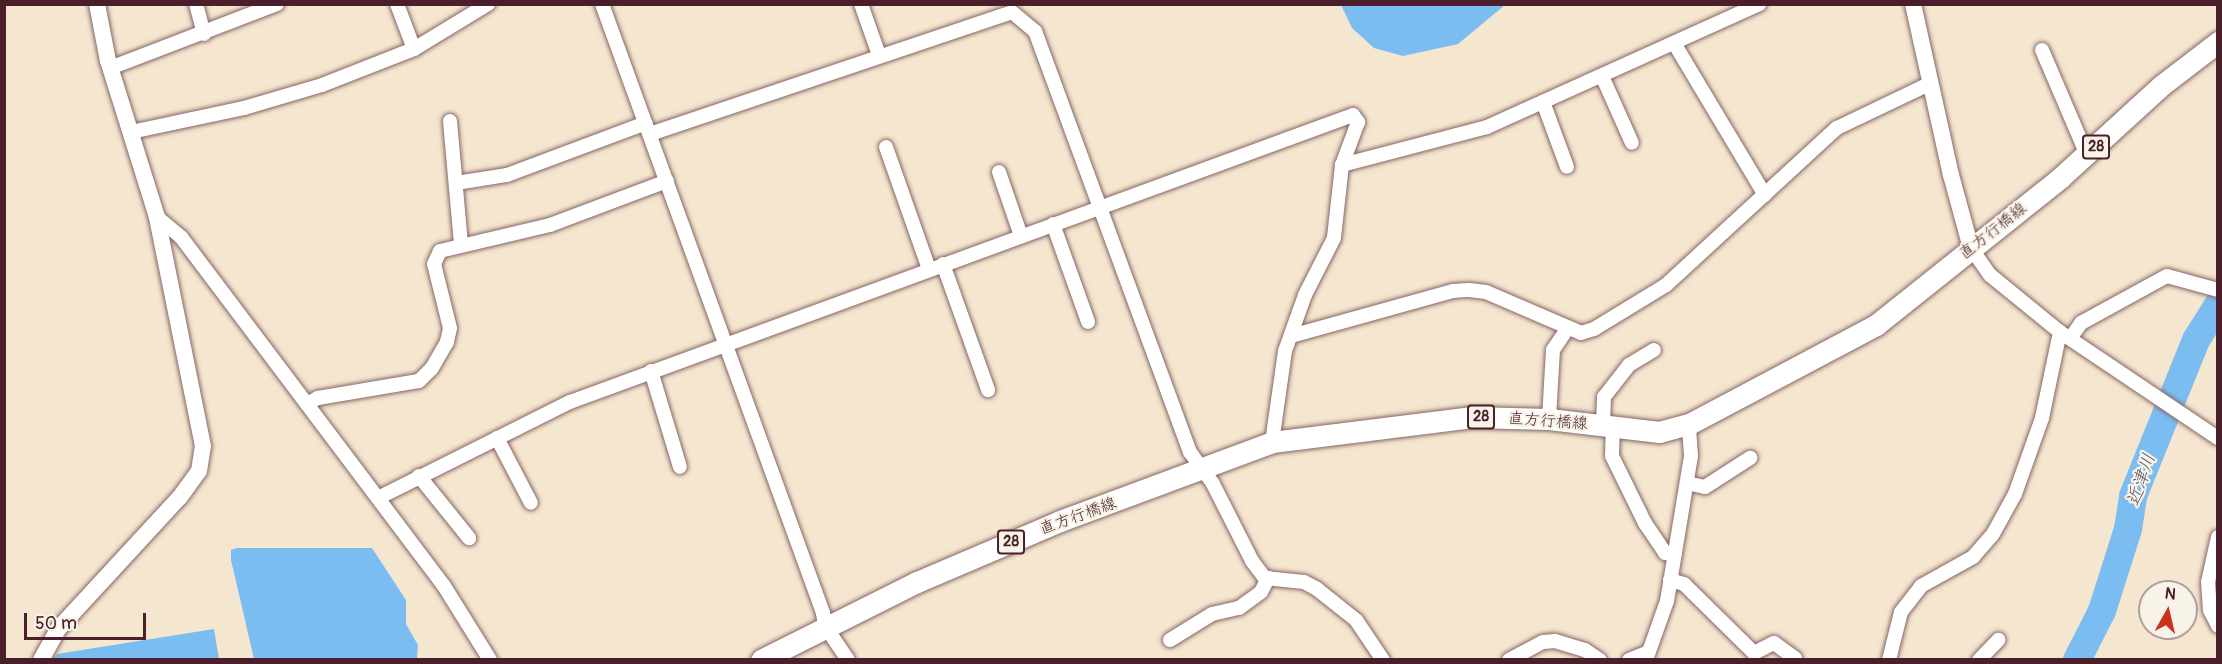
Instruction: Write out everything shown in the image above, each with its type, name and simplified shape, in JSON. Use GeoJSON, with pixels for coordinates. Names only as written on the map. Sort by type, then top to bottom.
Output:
{"type":"FeatureCollection","features":[{"type":"Feature","properties":{"kind":"main road","name":"直方行橋線"},"geometry":{"type":"LineString","coordinates":[[761,660],[917,582],[1060,521],[1272,442],[1472,417],[1549,419],[1659,432],[1689,424],[1876,325],[2087,155],[2162,85],[2217,42]]}},
{"type":"Feature","properties":{"kind":"street"},"geometry":{"type":"LineString","coordinates":[[42,660],[59,628],[180,497],[199,471],[203,446],[157,217],[110,68],[97,4]]}},
{"type":"Feature","properties":{"kind":"street"},"geometry":{"type":"LineString","coordinates":[[196,4],[204,34]]}},
{"type":"Feature","properties":{"kind":"street"},"geometry":{"type":"LineString","coordinates":[[110,68],[204,34],[277,4]]}},
{"type":"Feature","properties":{"kind":"street"},"geometry":{"type":"LineString","coordinates":[[397,4],[414,49]]}},
{"type":"Feature","properties":{"kind":"street"},"geometry":{"type":"LineString","coordinates":[[131,132],[244,108],[310,89],[414,49],[488,4]]}},
{"type":"Feature","properties":{"kind":"street"},"geometry":{"type":"LineString","coordinates":[[602,4],[823,613],[825,626],[848,660]]}},
{"type":"Feature","properties":{"kind":"street"},"geometry":{"type":"LineString","coordinates":[[861,4],[879,55]]}},
{"type":"Feature","properties":{"kind":"street"},"geometry":{"type":"LineString","coordinates":[[1342,165],[1487,127],[1760,4]]}},
{"type":"Feature","properties":{"kind":"street"},"geometry":{"type":"LineString","coordinates":[[1913,4],[1971,248],[1990,275],[2066,334],[2217,438]]}},
{"type":"Feature","properties":{"kind":"street"},"geometry":{"type":"LineString","coordinates":[[456,183],[507,175],[1012,12],[1035,31],[1190,452],[1213,484],[1252,561],[1268,578],[1304,582],[1317,589],[1356,620],[1383,660]]}},
{"type":"Feature","properties":{"kind":"street"},"geometry":{"type":"LineString","coordinates":[[1674,43],[1765,195]]}},
{"type":"Feature","properties":{"kind":"street"},"geometry":{"type":"LineString","coordinates":[[2042,50],[2087,155]]}},
{"type":"Feature","properties":{"kind":"street"},"geometry":{"type":"LineString","coordinates":[[1602,76],[1632,143]]}},
{"type":"Feature","properties":{"kind":"street"},"geometry":{"type":"LineString","coordinates":[[1291,336],[1453,291],[1469,290],[1486,292],[1581,333],[1594,329],[1666,285],[1837,128],[1931,84]]}},
{"type":"Feature","properties":{"kind":"street"},"geometry":{"type":"LineString","coordinates":[[1543,102],[1567,167]]}},
{"type":"Feature","properties":{"kind":"street"},"geometry":{"type":"LineString","coordinates":[[378,498],[570,402],[725,342],[1353,115],[1358,122],[1342,165],[1334,238],[1305,295],[1291,336],[1272,426],[1272,442]]}},
{"type":"Feature","properties":{"kind":"street"},"geometry":{"type":"LineString","coordinates":[[450,121],[461,246]]}},
{"type":"Feature","properties":{"kind":"street"},"geometry":{"type":"LineString","coordinates":[[886,147],[929,269]]}},
{"type":"Feature","properties":{"kind":"street"},"geometry":{"type":"LineString","coordinates":[[999,172],[1021,236]]}},
{"type":"Feature","properties":{"kind":"street"},"geometry":{"type":"LineString","coordinates":[[307,404],[318,398],[419,381],[432,368],[447,342],[450,328],[434,264],[440,251],[550,225],[667,181]]}},
{"type":"Feature","properties":{"kind":"street"},"geometry":{"type":"LineString","coordinates":[[157,217],[181,237],[378,498],[444,586],[490,660]]}},
{"type":"Feature","properties":{"kind":"street"},"geometry":{"type":"LineString","coordinates":[[1053,224],[1088,322]]}},
{"type":"Feature","properties":{"kind":"street"},"geometry":{"type":"LineString","coordinates":[[944,264],[988,390]]}},
{"type":"Feature","properties":{"kind":"street"},"geometry":{"type":"LineString","coordinates":[[1889,660],[1901,612],[1921,586],[1973,557],[1993,534],[2015,494],[2042,418],[2066,334],[2081,323],[2167,276],[2217,290]]}},
{"type":"Feature","properties":{"kind":"street"},"geometry":{"type":"LineString","coordinates":[[1549,419],[1553,350],[1568,327]]}},
{"type":"Feature","properties":{"kind":"street"},"geometry":{"type":"LineString","coordinates":[[1654,350],[1629,365],[1604,397],[1612,456],[1645,523],[1665,553],[1674,554]]}},
{"type":"Feature","properties":{"kind":"street"},"geometry":{"type":"LineString","coordinates":[[651,371],[680,467]]}},
{"type":"Feature","properties":{"kind":"street"},"geometry":{"type":"LineString","coordinates":[[1629,660],[1646,656],[1667,601],[1691,456],[1689,424]]}},
{"type":"Feature","properties":{"kind":"street"},"geometry":{"type":"LineString","coordinates":[[497,438],[531,503]]}},
{"type":"Feature","properties":{"kind":"street"},"geometry":{"type":"LineString","coordinates":[[1687,483],[1705,487],[1750,458]]}},
{"type":"Feature","properties":{"kind":"street"},"geometry":{"type":"LineString","coordinates":[[418,476],[469,538]]}},
{"type":"Feature","properties":{"kind":"street"},"geometry":{"type":"LineString","coordinates":[[2217,537],[2208,582],[2210,610],[2217,626]]}},
{"type":"Feature","properties":{"kind":"street"},"geometry":{"type":"LineString","coordinates":[[1170,640],[1212,614],[1239,608],[1261,592],[1268,578]]}},
{"type":"Feature","properties":{"kind":"street"},"geometry":{"type":"LineString","coordinates":[[1670,580],[1684,584],[1754,652],[1774,643],[1795,658]]}},
{"type":"Feature","properties":{"kind":"street"},"geometry":{"type":"LineString","coordinates":[[1509,660],[1543,642],[1555,640],[1585,650],[1600,660]]}},
{"type":"Feature","properties":{"kind":"street"},"geometry":{"type":"LineString","coordinates":[[1979,660],[1998,640]]}},
{"type":"Feature","properties":{"kind":"water"},"geometry":{"type":"Polygon","coordinates":[[[1341,5],[1505,5],[1458,44],[1403,56],[1374,48],[1352,28],[1341,5]]]}},
{"type":"Feature","properties":{"kind":"water"},"geometry":{"type":"Polygon","coordinates":[[[237,548],[372,548],[406,600],[406,624],[418,645],[417,659],[254,659],[231,560],[231,550],[237,548]]]}},
{"type":"Feature","properties":{"kind":"water"},"geometry":{"type":"Polygon","coordinates":[[[214,629],[219,659],[53,659],[57,654],[214,629]]]}},
{"type":"Feature","properties":{"kind":"waterway","name":"近津川"},"geometry":{"type":"LineString","coordinates":[[2077,660],[2102,611],[2128,529],[2133,496],[2196,340],[2218,305]]}}]}
